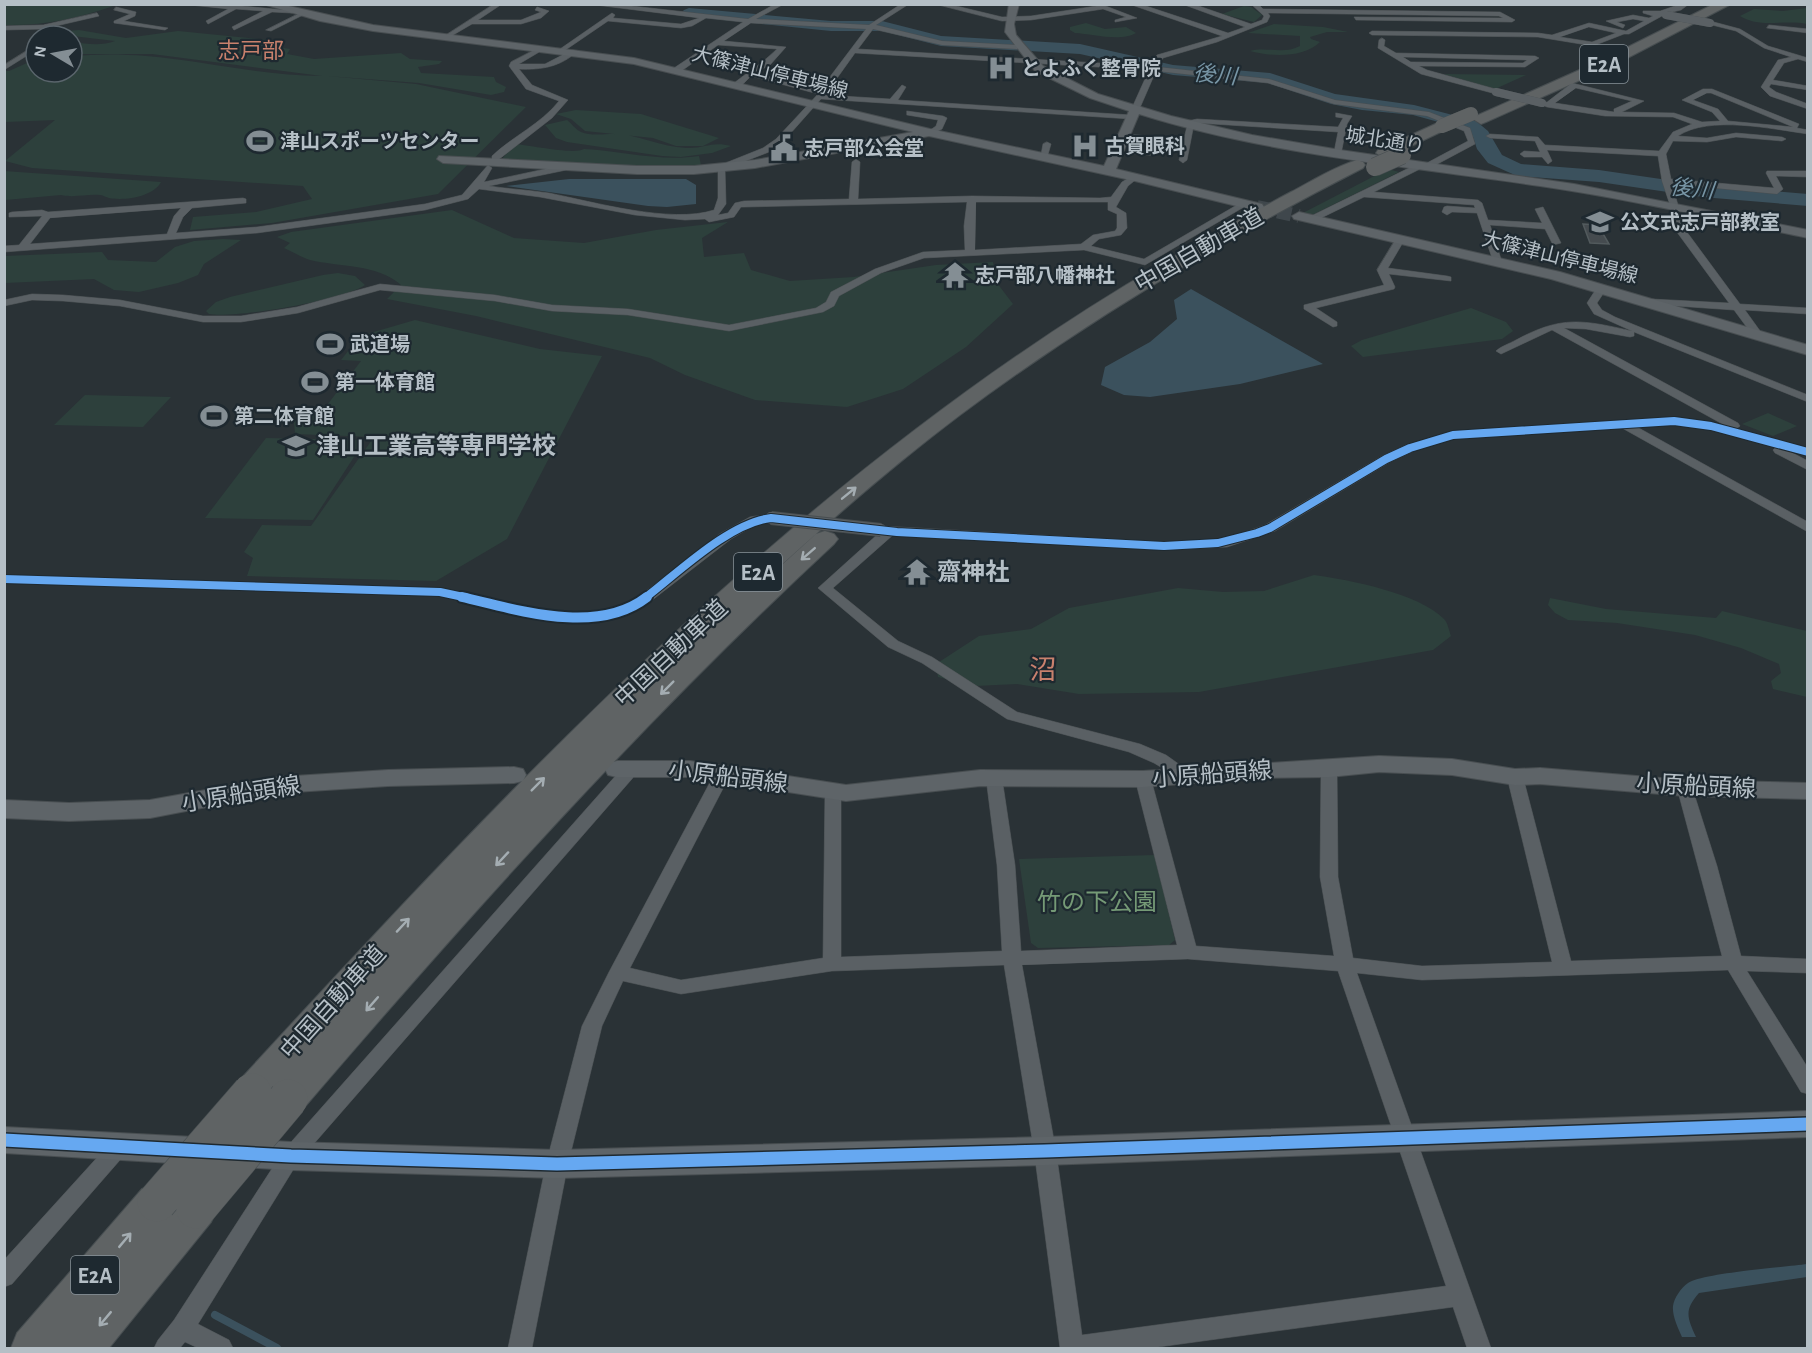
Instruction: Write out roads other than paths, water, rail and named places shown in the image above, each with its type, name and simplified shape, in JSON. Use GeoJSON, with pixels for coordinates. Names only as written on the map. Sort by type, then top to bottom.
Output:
{"type":"FeatureCollection","features":[{"type":"Feature","properties":{"kind":"highway","name":"中国自動車道"},"geometry":{"type":"LineString","coordinates":[[33,1348],[176,1206],[270,1096],[443,882],[565,756],[694,630],[831,508],[950,413],[1112,300],[1224,234],[1363,159],[1447,129],[1476,116],[1708,4]]}},
{"type":"Feature","properties":{"kind":"highway","name":"中国自動車道"},"geometry":{"type":"LineString","coordinates":[[1476,116],[1616,58],[1725,4]]}},
{"type":"Feature","properties":{"kind":"highway","name":"中国自動車道"},"geometry":{"type":"LineString","coordinates":[[270,1096],[720,635],[853,514],[971,418],[1131,304],[1258,228],[1363,159],[1402,155],[1447,129]]}},
{"type":"Feature","properties":{"kind":"highway","name":"中国自動車道"},"geometry":{"type":"LineString","coordinates":[[81,1348],[176,1206]]}},
{"type":"Feature","properties":{"kind":"main road"},"geometry":{"type":"LineString","coordinates":[[1014,4],[1010,19],[1010,35],[1016,45]]}},
{"type":"Feature","properties":{"kind":"main road","name":"大篠津山停車場線"},"geometry":{"type":"LineString","coordinates":[[269,7],[353,25],[574,51],[634,61],[737,85],[819,98],[930,133],[1135,177],[1257,207]]}},
{"type":"Feature","properties":{"kind":"main road","name":"城北通り"},"geometry":{"type":"LineString","coordinates":[[1016,45],[1029,60],[1056,78],[1133,113],[1363,159],[1542,182],[1808,234]]}},
{"type":"Feature","properties":{"kind":"main road"},"geometry":{"type":"LineString","coordinates":[[1108,172],[1133,113]]}},
{"type":"Feature","properties":{"kind":"main road"},"geometry":{"type":"LineString","coordinates":[[443,159],[666,171],[721,168],[853,148],[930,133]]}},
{"type":"Feature","properties":{"kind":"main road","name":"大篠津山停車場線"},"geometry":{"type":"LineString","coordinates":[[1305,218],[1602,288],[1808,350]]}},
{"type":"Feature","properties":{"kind":"main road","name":"小原船頭線"},"geometry":{"type":"LineString","coordinates":[[624,769],[690,769],[846,793],[994,778],[1143,779],[1258,770],[1329,769],[1379,764],[1452,767],[1515,777],[1540,776],[1685,788],[1808,791]]}},
{"type":"Feature","properties":{"kind":"main road","name":"小原船頭線"},"geometry":{"type":"LineString","coordinates":[[4,808],[69,812],[150,809],[279,785],[388,778],[514,775]]}},
{"type":"Feature","properties":{"kind":"main road"},"geometry":{"type":"LineString","coordinates":[[4,1140],[291,1156],[557,1164],[1045,1151],[1808,1124]]}},
{"type":"Feature","properties":{"kind":"street"},"geometry":{"type":"LineString","coordinates":[[4,28],[43,27],[97,15],[127,4]]}},
{"type":"Feature","properties":{"kind":"street"},"geometry":{"type":"LineString","coordinates":[[183,4],[236,8],[269,7]]}},
{"type":"Feature","properties":{"kind":"street"},"geometry":{"type":"LineString","coordinates":[[446,37],[500,4]]}},
{"type":"Feature","properties":{"kind":"street"},"geometry":{"type":"LineString","coordinates":[[591,4],[706,17],[840,27],[872,26],[942,43],[1016,45]]}},
{"type":"Feature","properties":{"kind":"street"},"geometry":{"type":"LineString","coordinates":[[677,70],[752,19],[781,4]]}},
{"type":"Feature","properties":{"kind":"street"},"geometry":{"type":"LineString","coordinates":[[477,186],[550,196],[583,204],[676,216],[704,216],[717,212],[722,206],[721,168],[766,150],[780,141],[819,98],[872,26],[906,4]]}},
{"type":"Feature","properties":{"kind":"street"},"geometry":{"type":"LineString","coordinates":[[938,4],[1010,19],[1056,15],[1103,7],[1134,18],[1117,21]]}},
{"type":"Feature","properties":{"kind":"street"},"geometry":{"type":"LineString","coordinates":[[1132,4],[1226,35]]}},
{"type":"Feature","properties":{"kind":"street"},"geometry":{"type":"LineString","coordinates":[[1185,4],[1250,26]]}},
{"type":"Feature","properties":{"kind":"street"},"geometry":{"type":"LineString","coordinates":[[751,74],[819,98],[1133,113],[1153,67],[1160,57],[1208,43],[1267,19],[1263,11],[1254,4]]}},
{"type":"Feature","properties":{"kind":"street"},"geometry":{"type":"LineString","coordinates":[[1263,11],[1351,10],[1500,14],[1512,20],[1351,10],[1272,4]]}},
{"type":"Feature","properties":{"kind":"street"},"geometry":{"type":"LineString","coordinates":[[1663,14],[1686,4]]}},
{"type":"Feature","properties":{"kind":"street"},"geometry":{"type":"LineString","coordinates":[[185,13],[200,6]]}},
{"type":"Feature","properties":{"kind":"street"},"geometry":{"type":"LineString","coordinates":[[234,28],[269,7]]}},
{"type":"Feature","properties":{"kind":"street"},"geometry":{"type":"LineString","coordinates":[[562,50],[623,7]]}},
{"type":"Feature","properties":{"kind":"street"},"geometry":{"type":"LineString","coordinates":[[208,22],[236,8]]}},
{"type":"Feature","properties":{"kind":"street"},"geometry":{"type":"LineString","coordinates":[[116,9],[133,12],[133,15],[116,22],[165,28]]}},
{"type":"Feature","properties":{"kind":"street"},"geometry":{"type":"LineString","coordinates":[[473,22],[522,23],[538,18],[546,11],[537,9]]}},
{"type":"Feature","properties":{"kind":"street"},"geometry":{"type":"LineString","coordinates":[[1351,10],[1366,29],[1382,40],[1547,43],[1547,37]]}},
{"type":"Feature","properties":{"kind":"street"},"geometry":{"type":"LineString","coordinates":[[1366,29],[1547,37],[1593,44],[1652,21],[1659,16],[1645,12],[1651,11],[1738,30],[1766,47],[1797,57],[1808,58]]}},
{"type":"Feature","properties":{"kind":"street"},"geometry":{"type":"LineString","coordinates":[[269,30],[297,13]]}},
{"type":"Feature","properties":{"kind":"street"},"geometry":{"type":"LineString","coordinates":[[76,24],[97,15]]}},
{"type":"Feature","properties":{"kind":"street"},"geometry":{"type":"LineString","coordinates":[[606,19],[681,26],[690,25],[706,17]]}},
{"type":"Feature","properties":{"kind":"street"},"geometry":{"type":"LineString","coordinates":[[1635,28],[1609,23],[1633,17],[1652,21]]}},
{"type":"Feature","properties":{"kind":"street"},"geometry":{"type":"LineString","coordinates":[[1547,37],[1589,25],[1622,33]]}},
{"type":"Feature","properties":{"kind":"street"},"geometry":{"type":"LineString","coordinates":[[1769,27],[1808,31]]}},
{"type":"Feature","properties":{"kind":"street"},"geometry":{"type":"LineString","coordinates":[[1382,40],[1380,47],[1424,72],[1496,92],[1585,112],[1674,115],[1701,125]]}},
{"type":"Feature","properties":{"kind":"street"},"geometry":{"type":"LineString","coordinates":[[718,43],[783,47],[767,63],[737,85]]}},
{"type":"Feature","properties":{"kind":"street"},"geometry":{"type":"LineString","coordinates":[[741,56],[752,45]]}},
{"type":"Feature","properties":{"kind":"street"},"geometry":{"type":"LineString","coordinates":[[513,66],[542,48]]}},
{"type":"Feature","properties":{"kind":"street"},"geometry":{"type":"LineString","coordinates":[[513,66],[538,69],[559,62],[574,51]]}},
{"type":"Feature","properties":{"kind":"street"},"geometry":{"type":"LineString","coordinates":[[855,51],[1153,67],[1178,73],[1269,81],[1334,102],[1429,114],[1467,130],[1472,142],[1364,194],[1305,218]]}},
{"type":"Feature","properties":{"kind":"street"},"geometry":{"type":"LineString","coordinates":[[4,68],[24,56]]}},
{"type":"Feature","properties":{"kind":"street"},"geometry":{"type":"LineString","coordinates":[[1397,56],[1535,58],[1525,65],[1411,64]]}},
{"type":"Feature","properties":{"kind":"street"},"geometry":{"type":"LineString","coordinates":[[1797,57],[1781,62],[1765,87],[1797,103],[1808,105]]}},
{"type":"Feature","properties":{"kind":"street"},"geometry":{"type":"LineString","coordinates":[[495,158],[516,139],[536,127],[564,100],[529,87],[513,66]]}},
{"type":"Feature","properties":{"kind":"street"},"geometry":{"type":"LineString","coordinates":[[1768,81],[1808,88]]}},
{"type":"Feature","properties":{"kind":"street"},"geometry":{"type":"LineString","coordinates":[[1544,104],[1575,85],[1640,101],[1617,111],[1618,114]]}},
{"type":"Feature","properties":{"kind":"street"},"geometry":{"type":"LineString","coordinates":[[893,101],[902,87]]}},
{"type":"Feature","properties":{"kind":"street"},"geometry":{"type":"LineString","coordinates":[[1725,124],[1723,117],[1717,112],[1686,100],[1706,91],[1712,91],[1786,121],[1800,131]]}},
{"type":"Feature","properties":{"kind":"street"},"geometry":{"type":"LineString","coordinates":[[910,113],[943,118],[939,127],[930,133]]}},
{"type":"Feature","properties":{"kind":"street"},"geometry":{"type":"LineString","coordinates":[[1339,115],[1348,116],[1342,130],[1363,159]]}},
{"type":"Feature","properties":{"kind":"street"},"geometry":{"type":"LineString","coordinates":[[1183,159],[1189,125],[1197,122],[1342,130]]}},
{"type":"Feature","properties":{"kind":"street"},"geometry":{"type":"LineString","coordinates":[[1758,335],[1676,224],[1662,153],[1678,131],[1701,125],[1725,124],[1800,131]]}},
{"type":"Feature","properties":{"kind":"street"},"geometry":{"type":"LineString","coordinates":[[1797,140],[1800,131]]}},
{"type":"Feature","properties":{"kind":"street"},"geometry":{"type":"LineString","coordinates":[[1672,138],[1707,140],[1736,135],[1787,139]]}},
{"type":"Feature","properties":{"kind":"street"},"geometry":{"type":"LineString","coordinates":[[1490,136],[1538,138],[1545,154]]}},
{"type":"Feature","properties":{"kind":"street"},"geometry":{"type":"LineString","coordinates":[[1043,158],[1047,144]]}},
{"type":"Feature","properties":{"kind":"street"},"geometry":{"type":"LineString","coordinates":[[1524,154],[1662,153]]}},
{"type":"Feature","properties":{"kind":"street"},"geometry":{"type":"LineString","coordinates":[[853,202],[856,162]]}},
{"type":"Feature","properties":{"kind":"street"},"geometry":{"type":"LineString","coordinates":[[477,186],[573,166]]}},
{"type":"Feature","properties":{"kind":"street"},"geometry":{"type":"LineString","coordinates":[[4,249],[256,230],[425,207],[465,197],[477,186],[488,168]]}},
{"type":"Feature","properties":{"kind":"street"},"geometry":{"type":"LineString","coordinates":[[1667,185],[1777,191],[1779,189],[1770,173],[1808,174]]}},
{"type":"Feature","properties":{"kind":"street"},"geometry":{"type":"LineString","coordinates":[[1084,247],[1096,237],[1118,233],[1122,228],[1120,213],[1111,208],[1114,199],[1125,184],[1135,177]]}},
{"type":"Feature","properties":{"kind":"street"},"geometry":{"type":"LineString","coordinates":[[1364,194],[1478,203],[1497,262]]}},
{"type":"Feature","properties":{"kind":"street"},"geometry":{"type":"LineString","coordinates":[[676,216],[685,219],[716,218],[731,215],[738,205],[744,204],[972,199],[1100,201],[1114,199]]}},
{"type":"Feature","properties":{"kind":"street"},"geometry":{"type":"LineString","coordinates":[[970,252],[969,226],[972,199]]}},
{"type":"Feature","properties":{"kind":"street"},"geometry":{"type":"LineString","coordinates":[[12,215],[42,213],[47,215],[243,201]]}},
{"type":"Feature","properties":{"kind":"street"},"geometry":{"type":"LineString","coordinates":[[4,303],[32,297],[120,303],[203,319],[241,319],[298,310],[380,287],[495,298],[552,308],[628,312],[729,328],[819,310],[830,304],[835,294],[855,283],[878,271],[917,257],[970,252],[1084,247],[1145,262],[1245,204]]}},
{"type":"Feature","properties":{"kind":"street"},"geometry":{"type":"LineString","coordinates":[[170,237],[179,216],[189,205]]}},
{"type":"Feature","properties":{"kind":"street"},"geometry":{"type":"LineString","coordinates":[[1448,212],[1448,209],[1481,211]]}},
{"type":"Feature","properties":{"kind":"street"},"geometry":{"type":"LineString","coordinates":[[1540,209],[1556,243]]}},
{"type":"Feature","properties":{"kind":"street"},"geometry":{"type":"LineString","coordinates":[[22,248],[47,215]]}},
{"type":"Feature","properties":{"kind":"street"},"geometry":{"type":"LineString","coordinates":[[1484,222],[1548,226]]}},
{"type":"Feature","properties":{"kind":"street"},"geometry":{"type":"LineString","coordinates":[[1382,270],[1400,239]]}},
{"type":"Feature","properties":{"kind":"street"},"geometry":{"type":"LineString","coordinates":[[1382,270],[1447,279]]}},
{"type":"Feature","properties":{"kind":"street"},"geometry":{"type":"LineString","coordinates":[[1333,324],[1308,307],[1390,287],[1382,270]]}},
{"type":"Feature","properties":{"kind":"street"},"geometry":{"type":"LineString","coordinates":[[1602,288],[1592,303],[1598,312],[1651,337],[1808,399]]}},
{"type":"Feature","properties":{"kind":"street"},"geometry":{"type":"LineString","coordinates":[[4,291],[16,291],[32,297]]}},
{"type":"Feature","properties":{"kind":"street"},"geometry":{"type":"LineString","coordinates":[[1651,302],[1808,310]]}},
{"type":"Feature","properties":{"kind":"street"},"geometry":{"type":"LineString","coordinates":[[1501,351],[1554,327],[1588,327],[1651,337]]}},
{"type":"Feature","properties":{"kind":"street"},"geometry":{"type":"LineString","coordinates":[[1554,327],[1808,466]]}},
{"type":"Feature","properties":{"kind":"street"},"geometry":{"type":"LineString","coordinates":[[4,579],[440,592],[527,612],[593,619],[637,605],[726,536],[755,520],[771,518],[885,530],[1164,546],[1227,543],[1270,528],[1386,459],[1431,440],[1481,432],[1674,421],[1712,426],[1808,452]]}},
{"type":"Feature","properties":{"kind":"street"},"geometry":{"type":"LineString","coordinates":[[1624,424],[1808,528]]}},
{"type":"Feature","properties":{"kind":"street"},"geometry":{"type":"LineString","coordinates":[[885,530],[825,588],[893,644],[927,660],[1012,716],[1134,748],[1160,759],[1184,776]]}},
{"type":"Feature","properties":{"kind":"street"},"geometry":{"type":"LineString","coordinates":[[166,1348],[182,1328],[291,1156],[624,769]]}},
{"type":"Feature","properties":{"kind":"street"},"geometry":{"type":"LineString","coordinates":[[1329,769],[1329,877],[1346,964],[1479,1348]]}},
{"type":"Feature","properties":{"kind":"street"},"geometry":{"type":"LineString","coordinates":[[520,1348],[557,1164],[592,1026],[722,775]]}},
{"type":"Feature","properties":{"kind":"street"},"geometry":{"type":"LineString","coordinates":[[1515,777],[1563,968]]}},
{"type":"Feature","properties":{"kind":"street"},"geometry":{"type":"LineString","coordinates":[[994,778],[1006,865],[1012,958],[1045,1151],[1073,1348],[1460,1295]]}},
{"type":"Feature","properties":{"kind":"street"},"geometry":{"type":"LineString","coordinates":[[1143,779],[1188,952]]}},
{"type":"Feature","properties":{"kind":"street"},"geometry":{"type":"LineString","coordinates":[[1685,788],[1733,963],[1808,1086]]}},
{"type":"Feature","properties":{"kind":"street"},"geometry":{"type":"LineString","coordinates":[[832,964],[833,791]]}},
{"type":"Feature","properties":{"kind":"street"},"geometry":{"type":"LineString","coordinates":[[618,972],[681,987],[832,964],[1188,952],[1346,964],[1422,973],[1733,963],[1808,966]]}},
{"type":"Feature","properties":{"kind":"street"},"geometry":{"type":"LineString","coordinates":[[4,1277],[120,1146]]}},
{"type":"Feature","properties":{"kind":"street"},"geometry":{"type":"LineString","coordinates":[[182,1328],[221,1348]]}},
{"type":"Feature","properties":{"kind":"water"},"geometry":{"type":"Polygon","coordinates":[[[569,179],[686,179],[696,185],[696,204],[648,206],[506,186],[569,179]]]}},
{"type":"Feature","properties":{"kind":"water"},"geometry":{"type":"Polygon","coordinates":[[[1191,289],[1323,364],[1240,384],[1150,397],[1124,395],[1101,385],[1105,367],[1150,342],[1177,319],[1174,300],[1191,289]]]}},
{"type":"Feature","properties":{"kind":"water"},"geometry":{"type":"Polygon","coordinates":[[[1807,1264],[1807,1277],[1699,1293],[1691,1304],[1688,1314],[1696,1337],[1682,1337],[1674,1318],[1673,1306],[1678,1293],[1688,1283],[1726,1273],[1807,1264]]]}},
{"type":"Feature","properties":{"kind":"waterway","name":"後川"},"geometry":{"type":"LineString","coordinates":[[689,13],[831,26],[882,26],[941,41],[1080,49],[1173,70],[1270,78],[1331,99],[1362,105],[1414,110],[1470,125],[1481,135],[1487,149],[1495,159],[1517,170],[1599,176],[1702,191],[1808,200]]}},
{"type":"Feature","properties":{"kind":"waterway"},"geometry":{"type":"LineString","coordinates":[[215,1315],[277,1348]]}},
{"type":"Feature","properties":{"kind":"tunnel"},"geometry":{"type":"LineString","coordinates":[[1257,207],[1299,216]]}},
{"type":"Feature","properties":{"kind":"place","name":"とよふく整骨院"},"geometry":{"type":"Point","coordinates":[1001,68]}},
{"type":"Feature","properties":{"kind":"place","name":"津山スポーツセンター"},"geometry":{"type":"Point","coordinates":[260,141]}},
{"type":"Feature","properties":{"kind":"place","name":"古賀眼科"},"geometry":{"type":"Point","coordinates":[1085,146]}},
{"type":"Feature","properties":{"kind":"place","name":"志戸部公会堂"},"geometry":{"type":"Point","coordinates":[784,148]}},
{"type":"Feature","properties":{"kind":"place","name":"公文式志戸部教室"},"geometry":{"type":"Point","coordinates":[1600,222]}},
{"type":"Feature","properties":{"kind":"place","name":"志戸部八幡神社"},"geometry":{"type":"Point","coordinates":[955,275]}},
{"type":"Feature","properties":{"kind":"place","name":"武道場"},"geometry":{"type":"Point","coordinates":[330,344]}},
{"type":"Feature","properties":{"kind":"place","name":"第一体育館"},"geometry":{"type":"Point","coordinates":[315,382]}},
{"type":"Feature","properties":{"kind":"place","name":"第二体育館"},"geometry":{"type":"Point","coordinates":[214,416]}},
{"type":"Feature","properties":{"kind":"place","name":"津山工業高等専門学校"},"geometry":{"type":"Point","coordinates":[296,446]}},
{"type":"Feature","properties":{"kind":"place","name":"齋神社"},"geometry":{"type":"Point","coordinates":[917,572]}},
{"type":"Feature","properties":{"kind":"district","name":"志戸部"},"geometry":{"type":"Point","coordinates":[251,50]}},
{"type":"Feature","properties":{"kind":"district","name":"沼"},"geometry":{"type":"Point","coordinates":[1043,670]}},
{"type":"Feature","properties":{"kind":"park label","name":"竹の下公園"},"geometry":{"type":"Point","coordinates":[1097,902]}}]}
